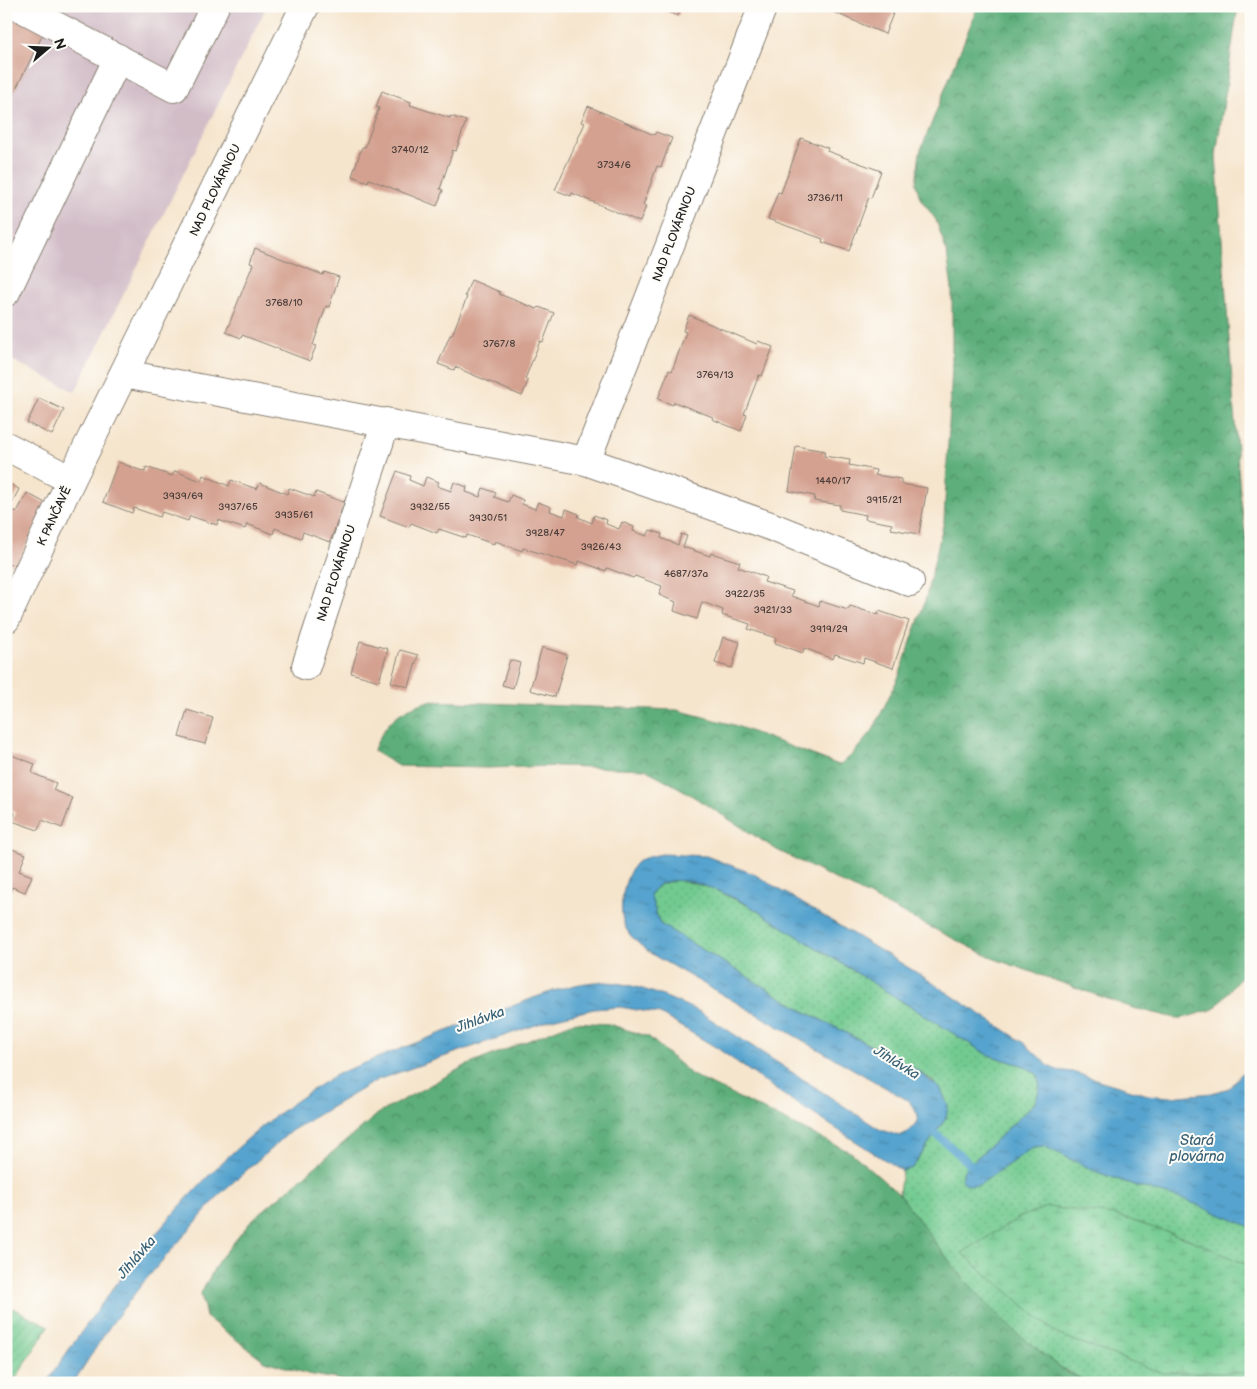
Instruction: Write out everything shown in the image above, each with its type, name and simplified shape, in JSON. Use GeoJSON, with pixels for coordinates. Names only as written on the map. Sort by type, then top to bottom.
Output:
{"type":"FeatureCollection","features":[{"type":"Feature","properties":{"kind":"street"},"geometry":{"type":"LineString","coordinates":[[18,6],[174,88],[215,6]]}},
{"type":"Feature","properties":{"kind":"street","name":"NAD PLOVÁRNOU"},"geometry":{"type":"LineString","coordinates":[[71,480],[305,6]]}},
{"type":"Feature","properties":{"kind":"street","name":"NAD PLOVÁRNOU"},"geometry":{"type":"LineString","coordinates":[[586,461],[763,6]]}},
{"type":"Feature","properties":{"kind":"street"},"geometry":{"type":"LineString","coordinates":[[6,292],[118,58]]}},
{"type":"Feature","properties":{"kind":"street"},"geometry":{"type":"LineString","coordinates":[[124,374],[586,461],[770,526],[910,582]]}},
{"type":"Feature","properties":{"kind":"street","name":"NAD PLOVÁRNOU"},"geometry":{"type":"LineString","coordinates":[[306,666],[386,422]]}},
{"type":"Feature","properties":{"kind":"street","name":"K PANČAVĚ"},"geometry":{"type":"LineString","coordinates":[[6,446],[71,480],[6,619]]}},
{"type":"Feature","properties":{"kind":"shaded area"},"geometry":{"type":"Polygon","coordinates":[[[6,6],[267,6],[75,392],[6,357],[6,6]]]}},
{"type":"Feature","properties":{"kind":"green space"},"geometry":{"type":"Polygon","coordinates":[[[978,6],[1238,6],[1216,155],[1240,493],[1251,576],[1251,965],[1214,1009],[1180,1019],[1133,1008],[992,958],[777,850],[683,790],[645,769],[560,766],[486,768],[398,766],[373,751],[388,724],[394,718],[409,709],[429,701],[677,710],[734,725],[839,765],[851,756],[873,730],[899,676],[925,601],[944,521],[952,367],[952,289],[947,253],[936,220],[920,198],[916,184],[920,152],[978,6]]]}},
{"type":"Feature","properties":{"kind":"green space"},"geometry":{"type":"Polygon","coordinates":[[[678,880],[709,887],[751,907],[988,1055],[1025,1066],[1038,1075],[1040,1087],[1035,1103],[964,1170],[979,1185],[1033,1147],[1044,1146],[1097,1172],[1137,1186],[1185,1199],[1251,1227],[1251,1383],[1091,1383],[1062,1368],[1034,1349],[1008,1327],[961,1275],[899,1194],[902,1171],[912,1168],[946,1118],[933,1081],[914,1068],[802,1010],[660,924],[650,895],[658,886],[678,880]]]}},
{"type":"Feature","properties":{"kind":"green space"},"geometry":{"type":"Polygon","coordinates":[[[574,1022],[609,1024],[649,1037],[692,1075],[852,1153],[901,1196],[958,1273],[1015,1332],[1068,1373],[1091,1383],[358,1383],[308,1374],[265,1361],[206,1317],[201,1293],[219,1260],[253,1219],[379,1113],[463,1067],[574,1022]]]}},
{"type":"Feature","properties":{"kind":"green space"},"geometry":{"type":"Polygon","coordinates":[[[1047,1207],[1115,1215],[1194,1241],[1251,1267],[1251,1373],[1162,1373],[1057,1334],[962,1253],[1020,1217],[1047,1207]]]}},
{"type":"Feature","properties":{"kind":"green space"},"geometry":{"type":"Polygon","coordinates":[[[6,1305],[49,1326],[13,1383],[6,1383],[6,1305]]]}},
{"type":"Feature","properties":{"kind":"water"},"geometry":{"type":"Polygon","coordinates":[[[662,854],[706,856],[754,874],[919,974],[1023,1042],[1050,1067],[1057,1070],[1072,1072],[1148,1095],[1170,1097],[1212,1093],[1229,1088],[1251,1063],[1251,1227],[1185,1200],[1097,1172],[1044,1146],[1033,1147],[979,1185],[968,1185],[962,1180],[964,1170],[1035,1103],[1040,1087],[1038,1075],[1025,1066],[988,1055],[748,905],[711,888],[682,881],[669,881],[658,886],[650,895],[660,924],[802,1010],[914,1068],[941,1089],[948,1106],[946,1118],[912,1168],[902,1171],[779,1092],[717,1048],[660,1014],[620,1007],[594,1009],[556,1018],[377,1080],[291,1131],[222,1192],[142,1284],[110,1326],[73,1383],[46,1383],[106,1298],[172,1215],[208,1176],[287,1107],[346,1070],[566,987],[595,982],[608,982],[635,987],[675,1001],[700,1012],[879,1129],[899,1136],[912,1128],[916,1123],[918,1115],[909,1101],[653,955],[632,938],[626,929],[622,917],[625,884],[636,863],[645,858],[662,854]]]}},
{"type":"Feature","properties":{"kind":"building"},"geometry":{"type":"Polygon","coordinates":[[[653,6],[682,6],[678,16],[653,6]]]}},
{"type":"Feature","properties":{"kind":"building"},"geometry":{"type":"Polygon","coordinates":[[[819,6],[896,6],[885,34],[819,6]]]}},
{"type":"Feature","properties":{"kind":"building"},"geometry":{"type":"Polygon","coordinates":[[[6,13],[44,32],[6,109],[6,13]]]}},
{"type":"Feature","properties":{"kind":"building"},"geometry":{"type":"Polygon","coordinates":[[[382,91],[411,102],[410,105],[450,118],[450,116],[466,121],[456,151],[453,150],[440,189],[443,190],[437,206],[369,179],[368,182],[352,176],[379,108],[376,107],[382,91]]]}},
{"type":"Feature","properties":{"kind":"building"},"geometry":{"type":"Polygon","coordinates":[[[588,106],[654,135],[656,132],[672,138],[661,167],[657,166],[643,205],[646,206],[640,222],[572,193],[571,196],[555,190],[585,123],[581,122],[588,106]]]}},
{"type":"Feature","properties":{"kind":"building"},"geometry":{"type":"Polygon","coordinates":[[[801,138],[828,148],[827,151],[881,171],[849,251],[822,242],[823,239],[768,219],[778,192],[781,193],[801,138]]]}},
{"type":"Feature","properties":{"kind":"building"},"geometry":{"type":"Polygon","coordinates":[[[255,248],[323,275],[324,272],[339,277],[329,307],[326,306],[313,345],[316,346],[310,361],[242,335],[241,338],[226,332],[253,264],[250,263],[255,248]]]}},
{"type":"Feature","properties":{"kind":"building"},"geometry":{"type":"Polygon","coordinates":[[[471,280],[500,292],[499,294],[537,309],[539,307],[554,313],[543,342],[540,341],[525,379],[528,381],[522,396],[455,367],[454,370],[438,364],[467,297],[465,296],[471,280]]]}},
{"type":"Feature","properties":{"kind":"building"},"geometry":{"type":"Polygon","coordinates":[[[689,315],[757,344],[758,341],[773,347],[762,376],[759,375],[744,414],[747,415],[741,431],[712,419],[713,417],[674,402],[673,405],[658,399],[669,370],[672,371],[686,332],[683,331],[689,315]]]}},
{"type":"Feature","properties":{"kind":"building"},"geometry":{"type":"Polygon","coordinates":[[[39,398],[64,410],[52,435],[27,423],[39,398]]]}},
{"type":"Feature","properties":{"kind":"building"},"geometry":{"type":"Polygon","coordinates":[[[796,446],[825,451],[824,456],[850,460],[849,465],[876,470],[875,475],[901,479],[901,484],[927,488],[919,534],[891,529],[892,524],[865,519],[866,515],[840,510],[840,505],[814,501],[815,496],[789,491],[796,446]]]}},
{"type":"Feature","properties":{"kind":"building"},"geometry":{"type":"Polygon","coordinates":[[[118,462],[145,472],[146,467],[172,476],[175,471],[201,481],[203,475],[229,486],[231,480],[257,489],[260,483],[287,494],[289,488],[314,497],[316,492],[343,502],[345,500],[330,542],[303,532],[301,538],[275,528],[273,534],[247,524],[245,529],[218,520],[217,525],[190,516],[188,521],[162,512],[160,517],[134,508],[132,513],[103,502],[118,462]]]}},
{"type":"Feature","properties":{"kind":"building"},"geometry":{"type":"Polygon","coordinates":[[[397,471],[410,476],[409,480],[423,486],[426,477],[439,482],[437,486],[451,491],[454,482],[467,487],[466,492],[480,497],[483,488],[496,493],[494,497],[508,502],[511,495],[523,500],[522,504],[535,509],[538,502],[551,507],[550,511],[564,516],[566,509],[579,514],[578,517],[592,523],[594,515],[607,520],[606,524],[619,529],[622,522],[634,527],[633,531],[647,536],[650,530],[662,534],[661,538],[678,545],[681,534],[687,536],[683,547],[710,556],[711,553],[740,562],[738,567],[766,577],[764,582],[793,591],[791,596],[819,606],[820,601],[848,610],[850,606],[878,615],[879,611],[909,621],[893,668],[864,658],[863,663],[835,654],[833,659],[804,648],[803,653],[775,643],[776,638],[748,629],[750,624],[722,615],[723,610],[702,602],[697,619],[674,611],[676,602],[659,595],[662,586],[635,576],[633,578],[607,568],[606,571],[579,561],[578,565],[523,548],[522,551],[495,541],[494,544],[467,535],[466,538],[439,529],[437,533],[411,523],[409,527],[380,516],[397,471]]]}},
{"type":"Feature","properties":{"kind":"building"},"geometry":{"type":"Polygon","coordinates":[[[6,482],[19,489],[9,509],[17,512],[27,493],[47,504],[17,564],[6,565],[6,482]]]}},
{"type":"Feature","properties":{"kind":"building"},"geometry":{"type":"Polygon","coordinates":[[[723,637],[740,642],[732,668],[715,663],[723,637]]]}},
{"type":"Feature","properties":{"kind":"building"},"geometry":{"type":"Polygon","coordinates":[[[360,641],[388,649],[379,681],[351,673],[360,641]]]}},
{"type":"Feature","properties":{"kind":"building"},"geometry":{"type":"Polygon","coordinates":[[[542,647],[567,655],[555,697],[530,690],[542,647]]]}},
{"type":"Feature","properties":{"kind":"building"},"geometry":{"type":"Polygon","coordinates":[[[400,650],[418,655],[409,687],[391,682],[400,650]]]}},
{"type":"Feature","properties":{"kind":"building"},"geometry":{"type":"Polygon","coordinates":[[[510,660],[520,663],[513,688],[502,685],[510,660]]]}},
{"type":"Feature","properties":{"kind":"building"},"geometry":{"type":"Polygon","coordinates":[[[187,710],[213,718],[205,744],[179,737],[187,710]]]}},
{"type":"Feature","properties":{"kind":"building"},"geometry":{"type":"Polygon","coordinates":[[[6,753],[35,764],[32,773],[56,783],[53,790],[73,798],[62,828],[42,820],[38,830],[12,821],[15,813],[11,809],[9,797],[6,796],[6,753]]]}},
{"type":"Feature","properties":{"kind":"building"},"geometry":{"type":"Polygon","coordinates":[[[6,847],[26,854],[19,871],[32,876],[25,892],[12,887],[8,897],[6,847]]]}},
{"type":"Feature","properties":{"kind":"waterway"},"geometry":{"type":"LineString","coordinates":[[929,1128],[970,1164]]}},
{"type":"Feature","properties":{"kind":"water label","name":"Jihlávka"},"geometry":{"type":"Point","coordinates":[480,1019]}},
{"type":"Feature","properties":{"kind":"water label","name":"Jihlávka"},"geometry":{"type":"Point","coordinates":[897,1062]}},
{"type":"Feature","properties":{"kind":"water label","name":"Stará plovárna"},"geometry":{"type":"Point","coordinates":[1197,1148]}},
{"type":"Feature","properties":{"kind":"water label","name":"Jihlávka"},"geometry":{"type":"Point","coordinates":[136,1257]}}]}
